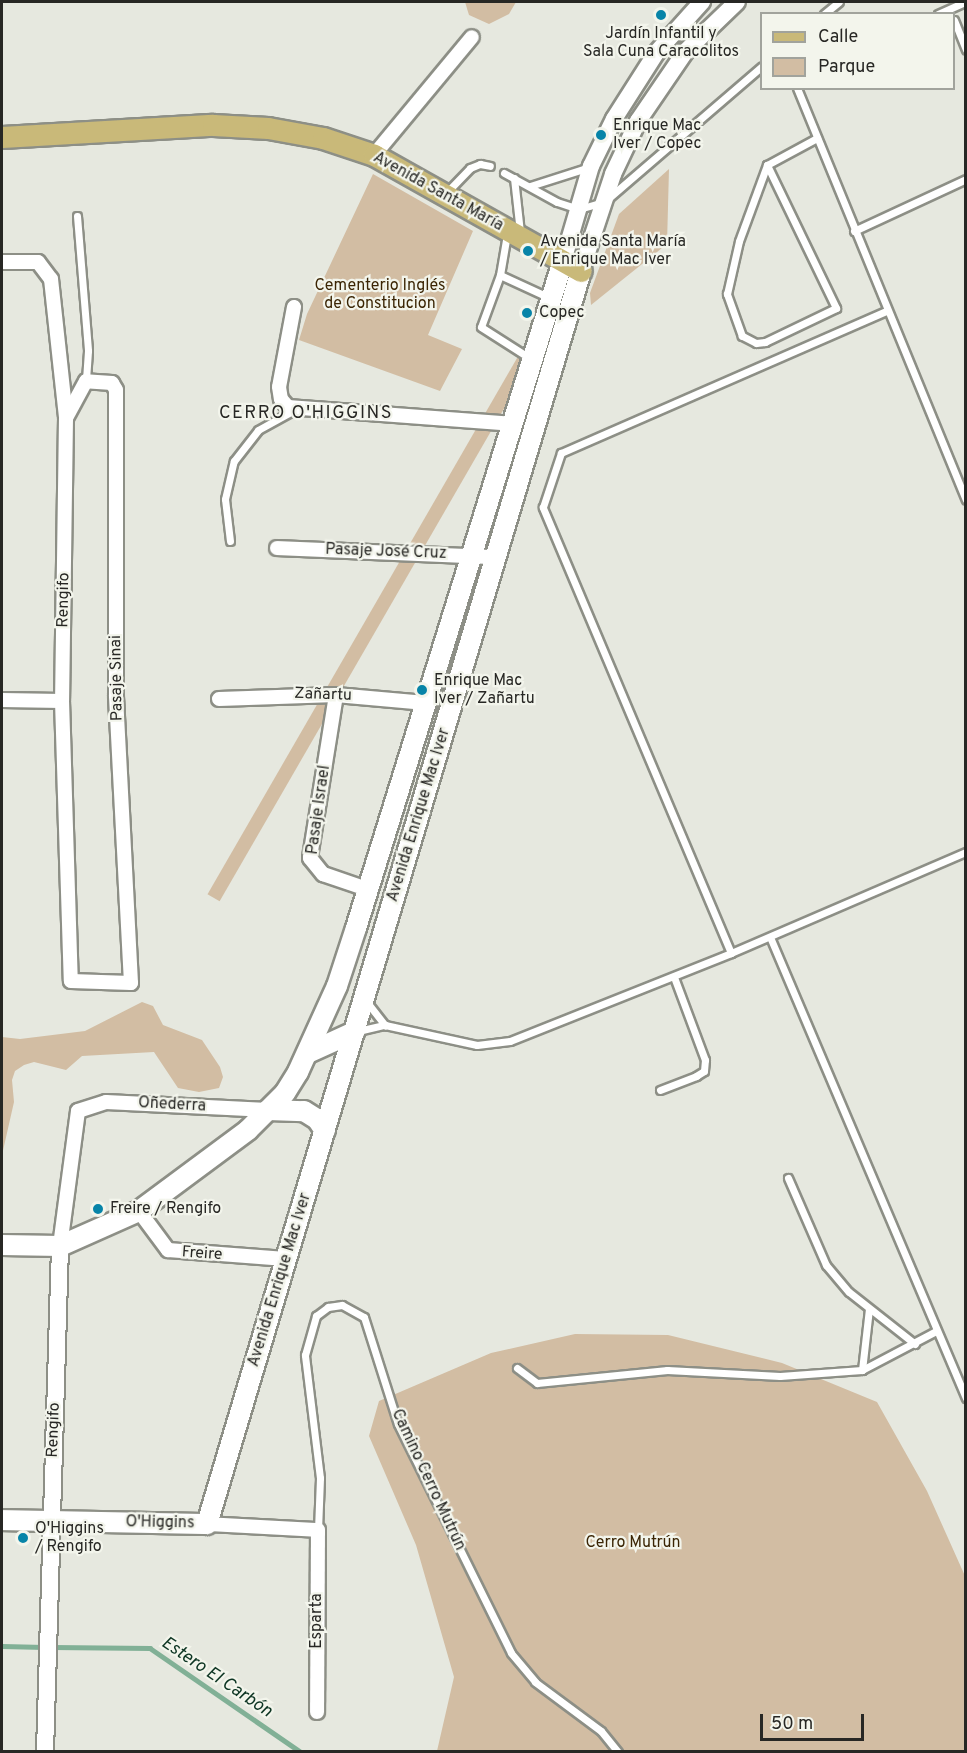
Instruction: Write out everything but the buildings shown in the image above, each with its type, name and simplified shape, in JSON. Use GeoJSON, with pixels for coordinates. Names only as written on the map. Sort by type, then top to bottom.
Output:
{"type":"FeatureCollection","features":[{"type":"Feature","properties":{"kind":"main road","name":"Avenida Santa María"},"geometry":{"type":"LineString","coordinates":[[2,137],[241,126],[296,132],[374,154],[572,266]]}},
{"type":"Feature","properties":{"kind":"main road","name":"Avenida Enrique Mac Iver"},"geometry":{"type":"LineString","coordinates":[[268,1110],[285,1093],[308,1053],[346,959],[474,555],[551,299],[572,266]]}},
{"type":"Feature","properties":{"kind":"main road","name":"Avenida Enrique Mac Iver"},"geometry":{"type":"LineString","coordinates":[[207,1524],[495,557],[572,266]]}},
{"type":"Feature","properties":{"kind":"main road"},"geometry":{"type":"LineString","coordinates":[[413,745],[438,752]]}},
{"type":"Feature","properties":{"kind":"main road"},"geometry":{"type":"LineString","coordinates":[[346,959],[364,999]]}},
{"type":"Feature","properties":{"kind":"main road"},"geometry":{"type":"LineString","coordinates":[[308,1053],[354,1032]]}},
{"type":"Feature","properties":{"kind":"main road"},"geometry":{"type":"LineString","coordinates":[[2,1245],[60,1246],[140,1210],[221,1153],[268,1110],[304,1111],[325,1131]]}},
{"type":"Feature","properties":{"kind":"main road","name":"O'Higgins"},"geometry":{"type":"LineString","coordinates":[[2,1520],[207,1524]]}},
{"type":"Feature","properties":{"kind":"street","name":"Avenida Enrique Mac Iver"},"geometry":{"type":"LineString","coordinates":[[572,266],[579,209],[591,166],[641,75],[702,2]]}},
{"type":"Feature","properties":{"kind":"street","name":"Avenida Enrique Mac Iver"},"geometry":{"type":"LineString","coordinates":[[572,266],[604,202],[625,147],[658,88],[703,32],[737,2]]}},
{"type":"Feature","properties":{"kind":"street"},"geometry":{"type":"LineString","coordinates":[[374,154],[472,37]]}},
{"type":"Feature","properties":{"kind":"street","name":"Rengifo"},"geometry":{"type":"LineString","coordinates":[[2,262],[38,262],[51,279],[66,418],[62,701],[71,981]]}},
{"type":"Feature","properties":{"kind":"street"},"geometry":{"type":"LineString","coordinates":[[294,307],[279,393],[284,404],[298,409],[514,424]]}},
{"type":"Feature","properties":{"kind":"street"},"geometry":{"type":"LineString","coordinates":[[66,418],[86,381]]}},
{"type":"Feature","properties":{"kind":"street","name":"Pasaje Sinai"},"geometry":{"type":"LineString","coordinates":[[71,981],[131,983],[116,695],[116,390],[112,383],[86,381]]}},
{"type":"Feature","properties":{"kind":"street","name":"Pasaje José Cruz"},"geometry":{"type":"LineString","coordinates":[[277,548],[495,557]]}},
{"type":"Feature","properties":{"kind":"street","name":"Zañartu"},"geometry":{"type":"LineString","coordinates":[[219,699],[336,695],[426,703]]}},
{"type":"Feature","properties":{"kind":"street","name":"Pasaje Israel"},"geometry":{"type":"LineString","coordinates":[[336,695],[310,858],[323,874],[367,889]]}},
{"type":"Feature","properties":{"kind":"street"},"geometry":{"type":"LineString","coordinates":[[2,700],[62,701]]}},
{"type":"Feature","properties":{"kind":"street","name":"Oñederra"},"geometry":{"type":"LineString","coordinates":[[78,1111],[105,1102],[268,1110]]}},
{"type":"Feature","properties":{"kind":"street","name":"Rengifo"},"geometry":{"type":"LineString","coordinates":[[45,1752],[60,1246],[78,1111]]}},
{"type":"Feature","properties":{"kind":"street","name":"Freire"},"geometry":{"type":"LineString","coordinates":[[140,1210],[168,1250],[286,1259]]}},
{"type":"Feature","properties":{"kind":"street","name":"O'Higgins"},"geometry":{"type":"LineString","coordinates":[[207,1524],[318,1530]]}},
{"type":"Feature","properties":{"kind":"street","name":"Esparta"},"geometry":{"type":"LineString","coordinates":[[317,1712],[318,1530]]}},
{"type":"Feature","properties":{"kind":"lane"},"geometry":{"type":"LineString","coordinates":[[826,12],[839,2]]}},
{"type":"Feature","properties":{"kind":"lane"},"geometry":{"type":"LineString","coordinates":[[950,11],[964,2]]}},
{"type":"Feature","properties":{"kind":"lane"},"geometry":{"type":"LineString","coordinates":[[955,22],[966,50]]}},
{"type":"Feature","properties":{"kind":"lane"},"geometry":{"type":"LineString","coordinates":[[504,173],[556,202],[579,209],[604,202],[760,68]]}},
{"type":"Feature","properties":{"kind":"lane"},"geometry":{"type":"LineString","coordinates":[[798,90],[886,311],[966,500]]}},
{"type":"Feature","properties":{"kind":"lane"},"geometry":{"type":"LineString","coordinates":[[767,165],[836,308],[765,342],[756,343],[742,336],[726,286],[758,182],[767,165],[817,138]]}},
{"type":"Feature","properties":{"kind":"lane"},"geometry":{"type":"LineString","coordinates":[[445,194],[470,168],[480,164],[490,166]]}},
{"type":"Feature","properties":{"kind":"lane"},"geometry":{"type":"LineString","coordinates":[[530,186],[591,166]]}},
{"type":"Feature","properties":{"kind":"lane"},"geometry":{"type":"LineString","coordinates":[[514,178],[514,235],[481,327],[533,360]]}},
{"type":"Feature","properties":{"kind":"lane"},"geometry":{"type":"LineString","coordinates":[[854,231],[966,179]]}},
{"type":"Feature","properties":{"kind":"lane"},"geometry":{"type":"LineString","coordinates":[[77,216],[88,351],[86,381]]}},
{"type":"Feature","properties":{"kind":"lane"},"geometry":{"type":"LineString","coordinates":[[500,275],[551,299]]}},
{"type":"Feature","properties":{"kind":"lane"},"geometry":{"type":"LineString","coordinates":[[731,953],[543,507],[561,453],[886,311]]}},
{"type":"Feature","properties":{"kind":"lane"},"geometry":{"type":"LineString","coordinates":[[230,541],[225,499],[234,461],[258,430],[298,409]]}},
{"type":"Feature","properties":{"kind":"lane"},"geometry":{"type":"LineString","coordinates":[[354,1032],[385,1025],[477,1045],[510,1041],[674,977],[966,852]]}},
{"type":"Feature","properties":{"kind":"lane"},"geometry":{"type":"LineString","coordinates":[[770,937],[966,1398]]}},
{"type":"Feature","properties":{"kind":"lane"},"geometry":{"type":"LineString","coordinates":[[660,1090],[704,1071],[705,1060],[674,977]]}},
{"type":"Feature","properties":{"kind":"lane"},"geometry":{"type":"LineString","coordinates":[[364,999],[385,1025]]}},
{"type":"Feature","properties":{"kind":"lane"},"geometry":{"type":"LineString","coordinates":[[788,1178],[826,1265],[869,1309],[915,1344]]}},
{"type":"Feature","properties":{"kind":"lane","name":"Camino Cerro Mutrún"},"geometry":{"type":"LineString","coordinates":[[318,1530],[321,1478],[305,1355],[316,1316],[328,1307],[342,1305],[364,1317],[398,1424],[511,1653],[535,1682],[601,1731],[618,1752]]}},
{"type":"Feature","properties":{"kind":"lane"},"geometry":{"type":"LineString","coordinates":[[862,1370],[869,1309]]}},
{"type":"Feature","properties":{"kind":"lane"},"geometry":{"type":"LineString","coordinates":[[517,1368],[537,1383],[667,1371],[780,1376],[862,1370],[936,1331]]}},
{"type":"Feature","properties":{"kind":"green space"},"geometry":{"type":"Polygon","coordinates":[[[465,2],[516,2],[509,14],[489,24],[469,15],[465,2]]]}},
{"type":"Feature","properties":{"kind":"green space"},"geometry":{"type":"Polygon","coordinates":[[[669,169],[667,244],[591,305],[590,293],[619,214],[669,169]]]}},
{"type":"Feature","properties":{"kind":"green space","name":"Cementerio Inglés de Constitucion"},"geometry":{"type":"Polygon","coordinates":[[[373,174],[473,231],[428,335],[462,349],[440,391],[299,340],[307,314],[373,174]]]}},
{"type":"Feature","properties":{"kind":"green space"},"geometry":{"type":"Polygon","coordinates":[[[561,282],[573,289],[220,901],[208,894],[561,282]]]}},
{"type":"Feature","properties":{"kind":"green space"},"geometry":{"type":"Polygon","coordinates":[[[142,1002],[153,1006],[163,1025],[202,1040],[220,1067],[223,1077],[219,1088],[199,1092],[178,1088],[154,1052],[82,1056],[66,1070],[34,1062],[24,1065],[15,1071],[12,1080],[14,1102],[2,1155],[2,1037],[20,1039],[85,1031],[142,1002]]]}},
{"type":"Feature","properties":{"kind":"green space","name":"Cerro Mutrún"},"geometry":{"type":"Polygon","coordinates":[[[575,1334],[668,1335],[782,1363],[877,1402],[927,1491],[965,1576],[965,1751],[437,1751],[454,1677],[416,1545],[369,1436],[379,1401],[491,1353],[575,1334]]]}},
{"type":"Feature","properties":{"kind":"waterway","name":"Estero El Carbón"},"geometry":{"type":"LineString","coordinates":[[2,1646],[44,1647]]}},
{"type":"Feature","properties":{"kind":"waterway","name":"Estero El Carbón"},"geometry":{"type":"LineString","coordinates":[[52,1647],[150,1648],[301,1752]]}},
{"type":"Feature","properties":{"kind":"place","name":"Jardín Infantil y Sala Cuna Caracolitos"},"geometry":{"type":"Point","coordinates":[661,15]}},
{"type":"Feature","properties":{"kind":"place","name":"Enrique Mac Iver / Copec"},"geometry":{"type":"Point","coordinates":[601,135]}},
{"type":"Feature","properties":{"kind":"place","name":"Avenida Santa María / Enrique Mac Iver"},"geometry":{"type":"Point","coordinates":[528,251]}},
{"type":"Feature","properties":{"kind":"place","name":"Copec"},"geometry":{"type":"Point","coordinates":[527,313]}},
{"type":"Feature","properties":{"kind":"place","name":"Enrique Mac Iver / Zañartu"},"geometry":{"type":"Point","coordinates":[422,690]}},
{"type":"Feature","properties":{"kind":"place","name":"Freire / Rengifo"},"geometry":{"type":"Point","coordinates":[98,1209]}},
{"type":"Feature","properties":{"kind":"place","name":"O'Higgins / Rengifo"},"geometry":{"type":"Point","coordinates":[23,1538]}},
{"type":"Feature","properties":{"kind":"district","name":"CERRO O'HIGGINS"},"geometry":{"type":"Point","coordinates":[306,414]}}]}
